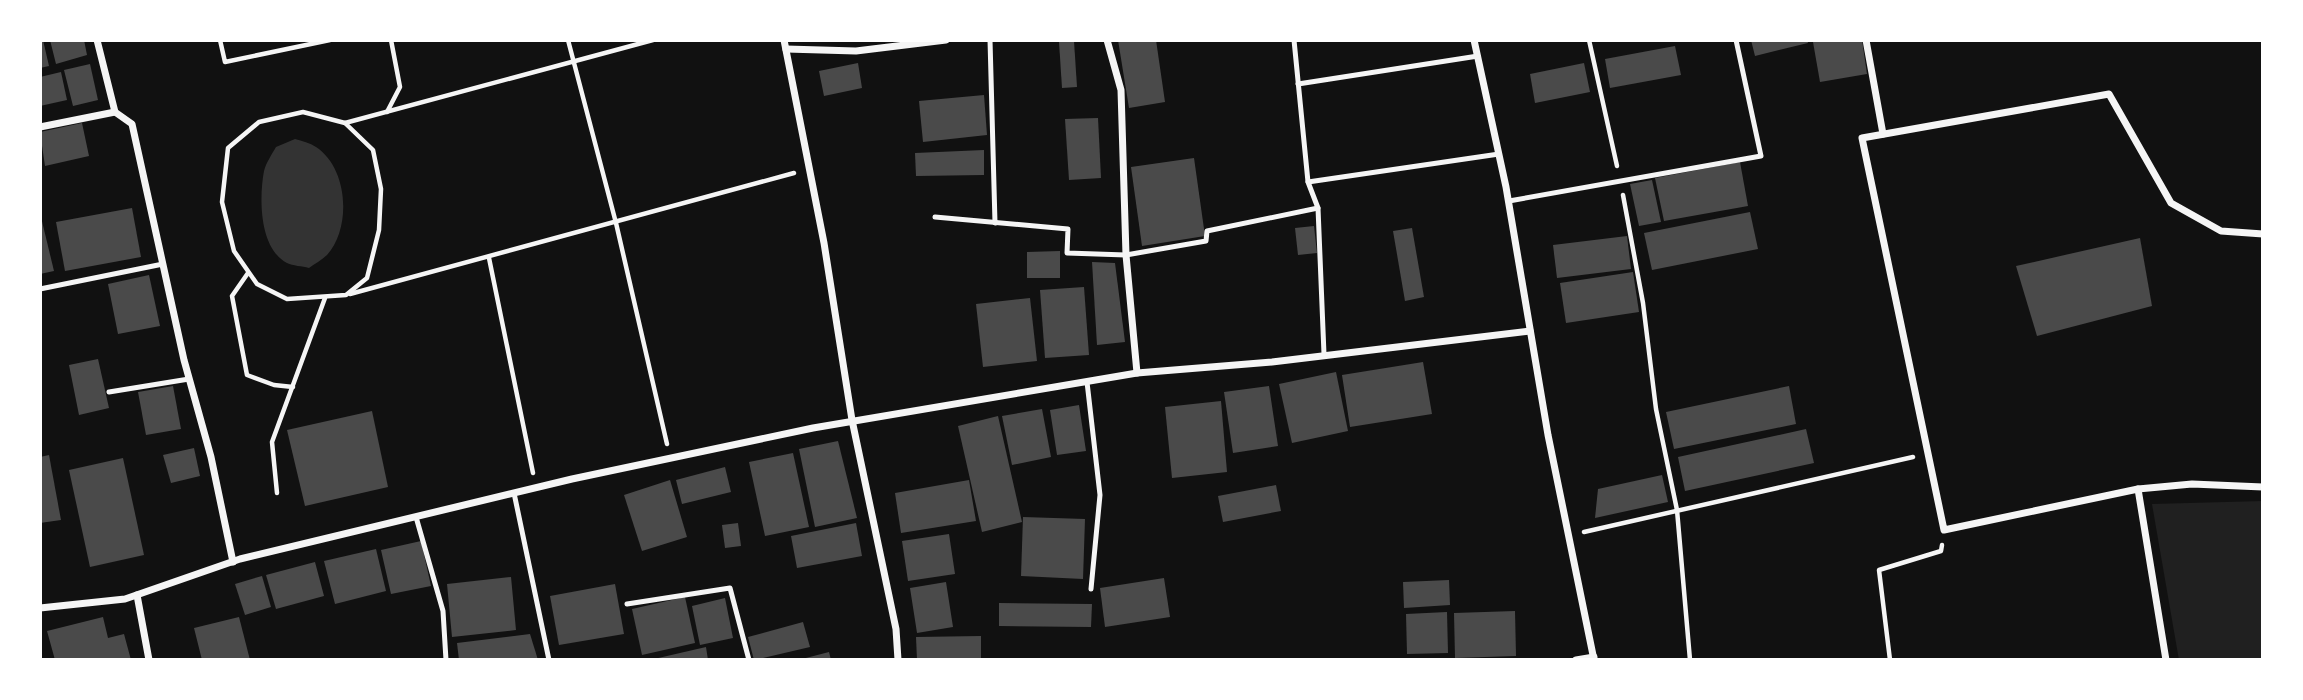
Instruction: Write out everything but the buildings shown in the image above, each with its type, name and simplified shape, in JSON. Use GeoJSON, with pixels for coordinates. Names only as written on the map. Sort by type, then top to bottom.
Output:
{"type":"FeatureCollection","features":[{"type":"Feature","properties":{"kind":"street"},"geometry":{"type":"LineString","coordinates":[[97,40],[115,112],[132,124],[189,379],[211,457],[233,562]]}},
{"type":"Feature","properties":{"kind":"street"},"geometry":{"type":"LineString","coordinates":[[898,660],[896,629],[852,420],[785,45],[856,51],[946,40]]}},
{"type":"Feature","properties":{"kind":"street"},"geometry":{"type":"LineString","coordinates":[[1107,40],[1121,89],[1126,254],[1138,373]]}},
{"type":"Feature","properties":{"kind":"street"},"geometry":{"type":"LineString","coordinates":[[1474,40],[1509,201],[1530,331],[1594,659],[1576,660]]}},
{"type":"Feature","properties":{"kind":"street"},"geometry":{"type":"LineString","coordinates":[[1866,40],[1883,134]]}},
{"type":"Feature","properties":{"kind":"street"},"geometry":{"type":"LineString","coordinates":[[2263,234],[2221,231],[2171,204],[2109,94],[1861,138],[1944,530],[2138,489],[2192,484],[2263,487]]}},
{"type":"Feature","properties":{"kind":"street"},"geometry":{"type":"LineString","coordinates":[[40,127],[115,112]]}},
{"type":"Feature","properties":{"kind":"street"},"geometry":{"type":"LineString","coordinates":[[40,608],[136,596],[233,562],[416,517],[536,488],[852,420],[1138,373],[1272,362],[1530,331]]}},
{"type":"Feature","properties":{"kind":"street"},"geometry":{"type":"LineString","coordinates":[[2138,489],[2166,660]]}},
{"type":"Feature","properties":{"kind":"street"},"geometry":{"type":"LineString","coordinates":[[136,596],[149,660]]}},
{"type":"Feature","properties":{"kind":"lane"},"geometry":{"type":"LineString","coordinates":[[990,40],[995,223]]}},
{"type":"Feature","properties":{"kind":"lane"},"geometry":{"type":"LineString","coordinates":[[1294,40],[1308,182],[1318,208],[1324,354]]}},
{"type":"Feature","properties":{"kind":"lane"},"geometry":{"type":"LineString","coordinates":[[1509,201],[1761,156],[1736,40]]}},
{"type":"Feature","properties":{"kind":"lane"},"geometry":{"type":"LineString","coordinates":[[1298,84],[1478,56]]}},
{"type":"Feature","properties":{"kind":"lane"},"geometry":{"type":"LineString","coordinates":[[1308,182],[1499,154]]}},
{"type":"Feature","properties":{"kind":"lane"},"geometry":{"type":"LineString","coordinates":[[935,217],[1068,229],[1067,253],[1126,254],[1206,242],[1207,231],[1318,208]]}},
{"type":"Feature","properties":{"kind":"lane"},"geometry":{"type":"LineString","coordinates":[[40,289],[163,264]]}},
{"type":"Feature","properties":{"kind":"lane"},"geometry":{"type":"LineString","coordinates":[[109,392],[189,379]]}},
{"type":"Feature","properties":{"kind":"lane"},"geometry":{"type":"LineString","coordinates":[[1087,382],[1100,495],[1091,589]]}},
{"type":"Feature","properties":{"kind":"lane"},"geometry":{"type":"LineString","coordinates":[[514,493],[549,660]]}},
{"type":"Feature","properties":{"kind":"lane"},"geometry":{"type":"LineString","coordinates":[[416,517],[443,611],[446,660]]}},
{"type":"Feature","properties":{"kind":"lane"},"geometry":{"type":"LineString","coordinates":[[627,604],[730,588],[749,660]]}},
{"type":"Feature","properties":{"kind":"path"},"geometry":{"type":"LineString","coordinates":[[220,40],[225,62],[330,40]]}},
{"type":"Feature","properties":{"kind":"path"},"geometry":{"type":"LineString","coordinates":[[387,112],[400,88],[391,40]]}},
{"type":"Feature","properties":{"kind":"path"},"geometry":{"type":"LineString","coordinates":[[568,40],[616,223],[671,458]]}},
{"type":"Feature","properties":{"kind":"path"},"geometry":{"type":"LineString","coordinates":[[345,123],[653,40]]}},
{"type":"Feature","properties":{"kind":"path"},"geometry":{"type":"LineString","coordinates":[[1589,40],[1621,181],[1643,303],[1656,409],[1677,510],[1690,660]]}},
{"type":"Feature","properties":{"kind":"path"},"geometry":{"type":"LineString","coordinates":[[346,295],[367,278],[379,230],[381,189],[373,150],[345,123],[303,112],[259,122],[228,148],[222,202],[234,251],[248,273],[257,284],[286,299],[346,295],[809,169]]}},
{"type":"Feature","properties":{"kind":"path"},"geometry":{"type":"LineString","coordinates":[[489,258],[536,488]]}},
{"type":"Feature","properties":{"kind":"path"},"geometry":{"type":"LineString","coordinates":[[248,273],[232,296],[247,375],[274,385],[293,387]]}},
{"type":"Feature","properties":{"kind":"path"},"geometry":{"type":"LineString","coordinates":[[277,493],[272,442],[325,298]]}},
{"type":"Feature","properties":{"kind":"path"},"geometry":{"type":"LineString","coordinates":[[1570,536],[1928,454]]}},
{"type":"Feature","properties":{"kind":"path"},"geometry":{"type":"LineString","coordinates":[[1890,660],[1879,570],[1941,551],[1944,530]]}},
{"type":"Feature","properties":{"kind":"shaded area"},"geometry":{"type":"Polygon","coordinates":[[[295,139],[314,146],[327,157],[335,169],[343,198],[343,214],[335,243],[327,255],[309,268],[289,264],[278,256],[271,246],[263,222],[262,182],[265,168],[276,147],[295,139]]]}},
{"type":"Feature","properties":{"kind":"shaded area"},"geometry":{"type":"Polygon","coordinates":[[[2263,501],[2263,660],[2179,660],[2152,504],[2263,501]]]}}]}
